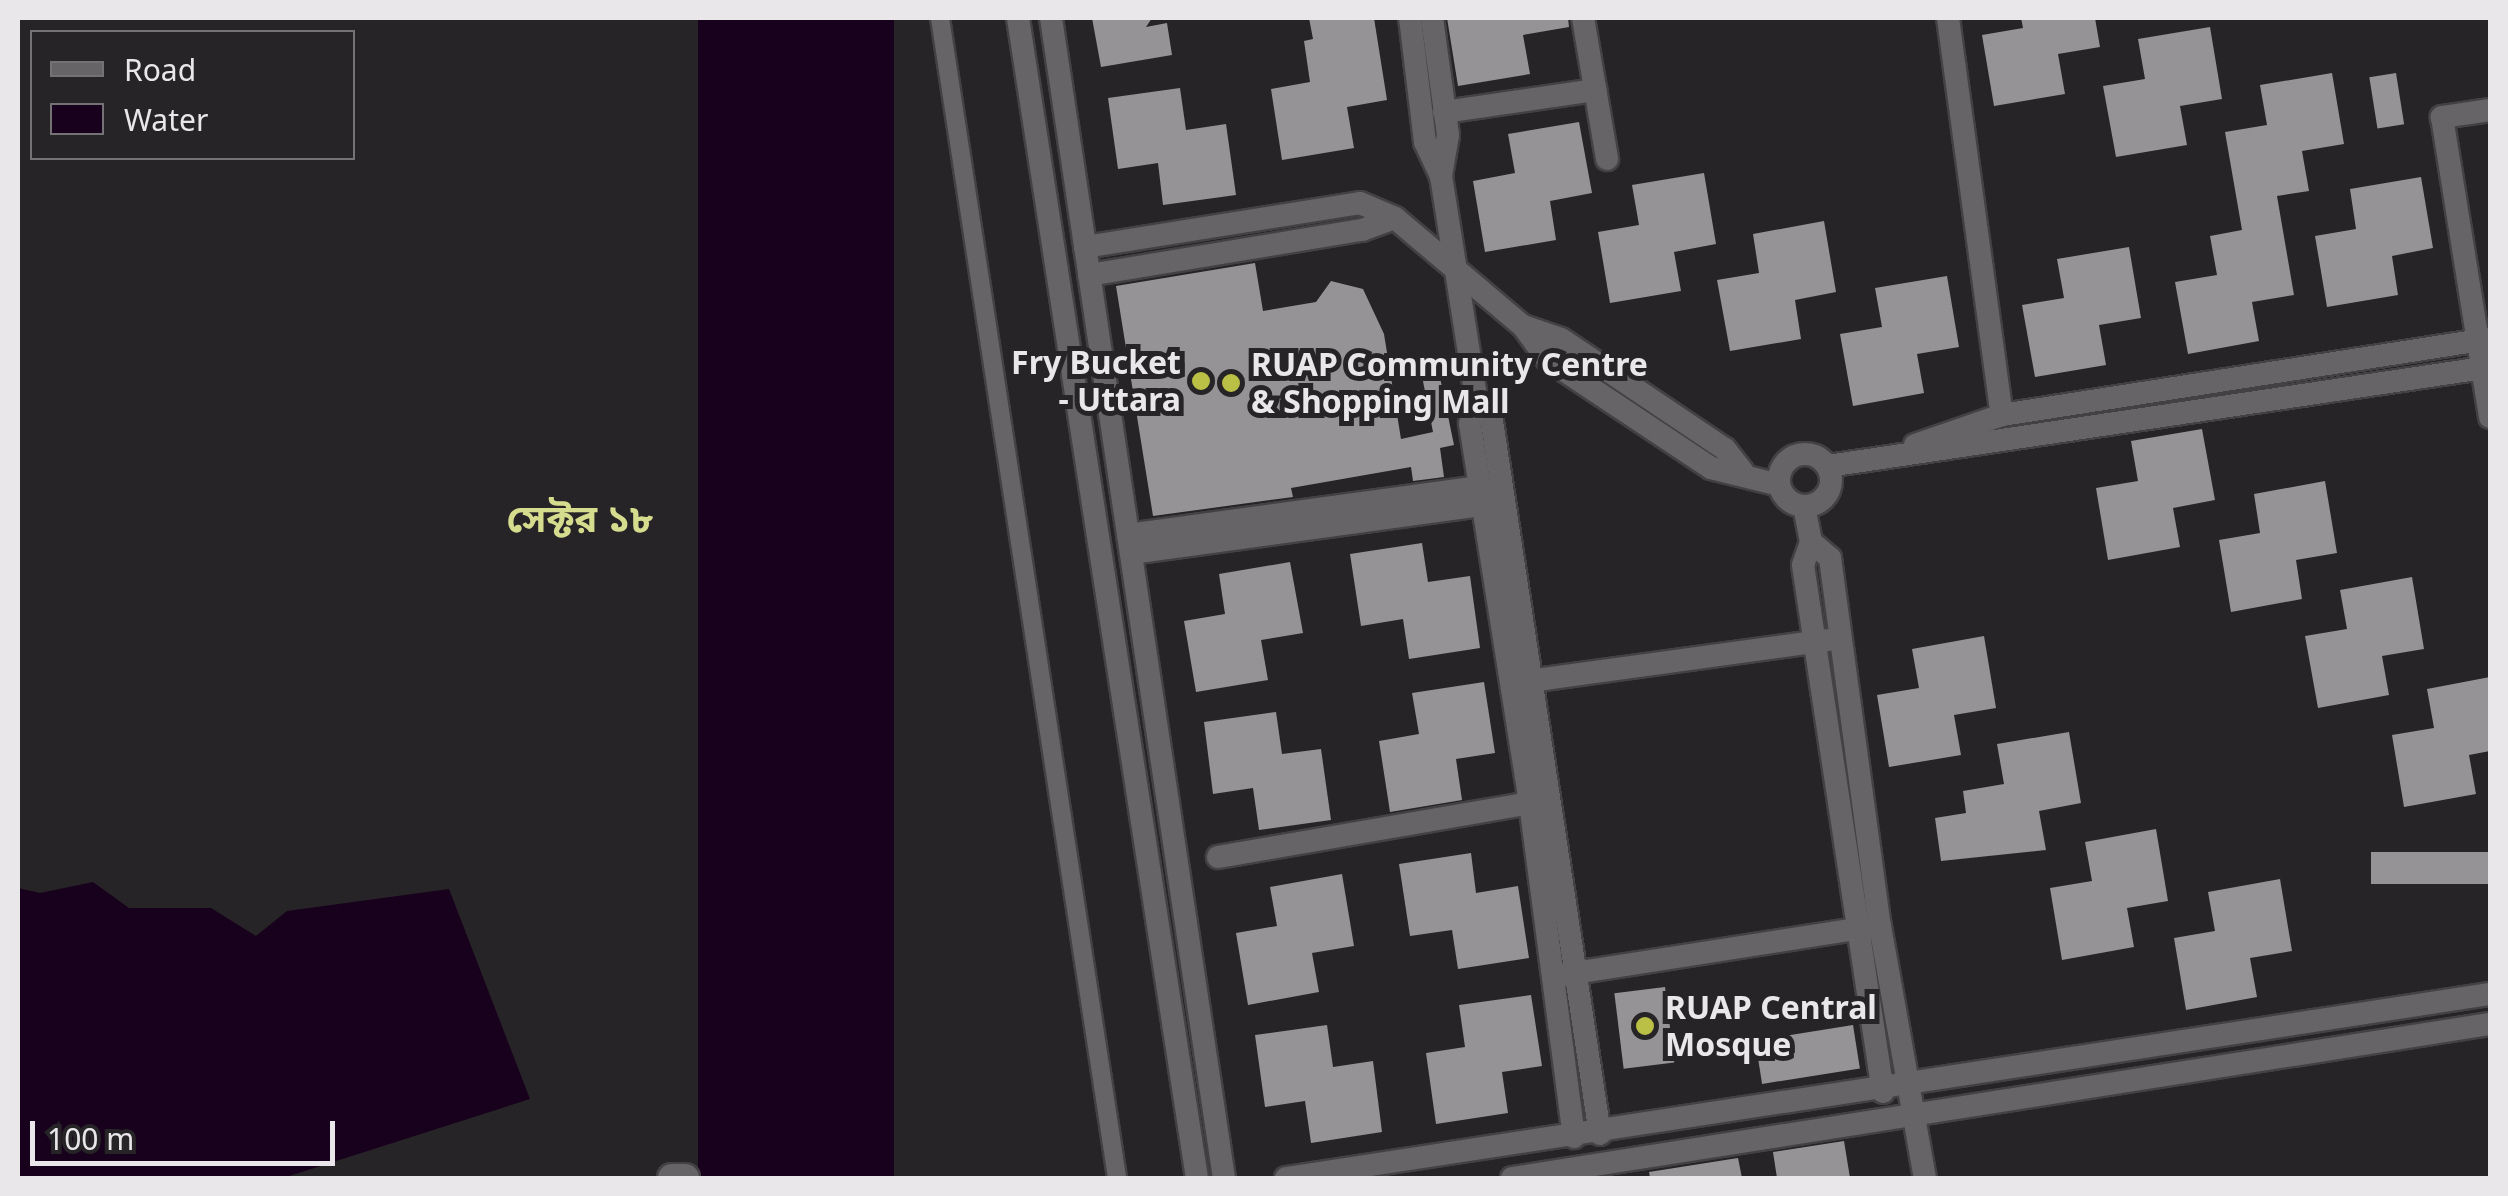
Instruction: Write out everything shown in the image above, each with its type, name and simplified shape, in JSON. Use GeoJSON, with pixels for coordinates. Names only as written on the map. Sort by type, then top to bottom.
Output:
{"type":"FeatureCollection","features":[{"type":"Feature","properties":{"kind":"street"},"geometry":{"type":"LineString","coordinates":[[940,18],[1117,1178]]}},
{"type":"Feature","properties":{"kind":"street"},"geometry":{"type":"LineString","coordinates":[[1018,18],[1196,1178]]}},
{"type":"Feature","properties":{"kind":"street"},"geometry":{"type":"LineString","coordinates":[[1052,18],[1224,1178]]}},
{"type":"Feature","properties":{"kind":"street"},"geometry":{"type":"LineString","coordinates":[[1410,18],[1426,142],[1441,176]]}},
{"type":"Feature","properties":{"kind":"street"},"geometry":{"type":"LineString","coordinates":[[1432,18],[1444,112],[1441,176],[1476,404],[1470,424],[1530,802],[1553,976],[1590,1135],[1603,1173]]}},
{"type":"Feature","properties":{"kind":"street"},"geometry":{"type":"LineString","coordinates":[[1583,18],[1608,159]]}},
{"type":"Feature","properties":{"kind":"street"},"geometry":{"type":"LineString","coordinates":[[1948,18],[2002,416]]}},
{"type":"Feature","properties":{"kind":"street"},"geometry":{"type":"LineString","coordinates":[[1444,112],[1596,90]]}},
{"type":"Feature","properties":{"kind":"street"},"geometry":{"type":"LineString","coordinates":[[2490,110],[2442,117],[2484,340],[2490,417]]}},
{"type":"Feature","properties":{"kind":"street"},"geometry":{"type":"LineString","coordinates":[[1085,248],[1360,202],[1395,218],[1523,326],[1547,359],[1711,468],[1742,471],[1779,485],[1788,500],[1804,506],[1826,496],[1828,466]]}},
{"type":"Feature","properties":{"kind":"street"},"geometry":{"type":"LineString","coordinates":[[1089,275],[1362,230],[1395,218]]}},
{"type":"Feature","properties":{"kind":"street"},"geometry":{"type":"LineString","coordinates":[[1828,466],[1902,450],[2002,416],[2484,340]]}},
{"type":"Feature","properties":{"kind":"street"},"geometry":{"type":"LineString","coordinates":[[1902,450],[1955,449],[2486,367]]}},
{"type":"Feature","properties":{"kind":"street"},"geometry":{"type":"LineString","coordinates":[[1476,404],[1492,421],[1578,972],[1590,1135]]}},
{"type":"Feature","properties":{"kind":"street"},"geometry":{"type":"LineString","coordinates":[[1779,485],[1782,467],[1796,455],[1814,455],[1828,466]]}},
{"type":"Feature","properties":{"kind":"street"},"geometry":{"type":"LineString","coordinates":[[1098,547],[1482,496]]}},
{"type":"Feature","properties":{"kind":"street"},"geometry":{"type":"LineString","coordinates":[[1804,506],[1811,542],[1803,565],[1883,1092]]}},
{"type":"Feature","properties":{"kind":"street"},"geometry":{"type":"LineString","coordinates":[[1811,542],[1830,558],[1880,926],[1925,1178]]}},
{"type":"Feature","properties":{"kind":"street"},"geometry":{"type":"LineString","coordinates":[[1512,684],[1841,638]]}},
{"type":"Feature","properties":{"kind":"street"},"geometry":{"type":"LineString","coordinates":[[1218,857],[1530,802]]}},
{"type":"Feature","properties":{"kind":"street"},"geometry":{"type":"LineString","coordinates":[[1553,976],[1880,926]]}},
{"type":"Feature","properties":{"kind":"street"},"geometry":{"type":"LineString","coordinates":[[1286,1178],[1883,1092],[2490,994]]}},
{"type":"Feature","properties":{"kind":"street"},"geometry":{"type":"LineString","coordinates":[[1512,1178],[1603,1173],[2490,1024]]}},
{"type":"Feature","properties":{"kind":"street"},"geometry":{"type":"LineString","coordinates":[[672,1178],[686,1178]]}},
{"type":"Feature","properties":{"kind":"water"},"geometry":{"type":"Polygon","coordinates":[[[698,18],[894,18],[894,1178],[698,1178],[698,18]]]}},
{"type":"Feature","properties":{"kind":"water"},"geometry":{"type":"Polygon","coordinates":[[[93,882],[129,908],[211,908],[256,936],[287,911],[449,889],[530,1099],[283,1178],[18,1178],[18,888],[40,893],[93,882]]]}},
{"type":"Feature","properties":{"kind":"building"},"geometry":{"type":"Polygon","coordinates":[[[1092,18],[1152,18],[1146,27],[1167,23],[1172,55],[1101,67],[1092,18]]]}},
{"type":"Feature","properties":{"kind":"building"},"geometry":{"type":"Polygon","coordinates":[[[1309,18],[1374,18],[1387,100],[1347,107],[1354,148],[1282,160],[1271,89],[1310,82],[1304,41],[1313,39],[1309,18]]]}},
{"type":"Feature","properties":{"kind":"building"},"geometry":{"type":"Polygon","coordinates":[[[1447,18],[1568,18],[1569,27],[1523,35],[1530,74],[1458,86],[1447,18]]]}},
{"type":"Feature","properties":{"kind":"building"},"geometry":{"type":"Polygon","coordinates":[[[2021,18],[2095,18],[2100,47],[2058,54],[2065,94],[1994,106],[1982,35],[2023,28],[2021,18]]]}},
{"type":"Feature","properties":{"kind":"building"},"geometry":{"type":"Polygon","coordinates":[[[2210,27],[2222,99],[2180,106],[2187,145],[2116,157],[2103,86],[2145,79],[2138,39],[2210,27]]]}},
{"type":"Feature","properties":{"kind":"building"},"geometry":{"type":"Polygon","coordinates":[[[2332,73],[2344,144],[2302,151],[2309,191],[2277,196],[2294,295],[2252,302],[2259,341],[2188,354],[2175,282],[2217,275],[2210,236],[2242,230],[2225,132],[2267,125],[2260,85],[2332,73]]]}},
{"type":"Feature","properties":{"kind":"building"},"geometry":{"type":"Polygon","coordinates":[[[2396,73],[2404,124],[2377,129],[2369,77],[2396,73]]]}},
{"type":"Feature","properties":{"kind":"building"},"geometry":{"type":"Polygon","coordinates":[[[1180,88],[1186,130],[1226,124],[1236,195],[1163,205],[1158,163],[1118,169],[1108,98],[1180,88]]]}},
{"type":"Feature","properties":{"kind":"building"},"geometry":{"type":"Polygon","coordinates":[[[1579,122],[1592,193],[1550,201],[1556,240],[1485,252],[1473,181],[1515,173],[1508,134],[1579,122]]]}},
{"type":"Feature","properties":{"kind":"building"},"geometry":{"type":"Polygon","coordinates":[[[1704,173],[1716,244],[1674,252],[1681,291],[1610,303],[1598,232],[1639,225],[1632,185],[1704,173]]]}},
{"type":"Feature","properties":{"kind":"building"},"geometry":{"type":"Polygon","coordinates":[[[2421,177],[2433,248],[2392,256],[2398,295],[2327,307],[2315,236],[2356,229],[2350,189],[2421,177]]]}},
{"type":"Feature","properties":{"kind":"building"},"geometry":{"type":"Polygon","coordinates":[[[1824,221],[1836,292],[1795,300],[1801,339],[1730,351],[1717,280],[1759,273],[1753,234],[1824,221]]]}},
{"type":"Feature","properties":{"kind":"building"},"geometry":{"type":"Polygon","coordinates":[[[2129,247],[2141,318],[2099,325],[2106,365],[2035,377],[2022,305],[2064,298],[2057,259],[2129,247]]]}},
{"type":"Feature","properties":{"kind":"building"},"geometry":{"type":"Polygon","coordinates":[[[1255,263],[1263,311],[1316,302],[1331,281],[1363,289],[1384,334],[1401,439],[1433,432],[1419,361],[1436,358],[1454,445],[1440,448],[1444,477],[1413,481],[1411,467],[1291,488],[1293,497],[1153,516],[1116,286],[1255,263]]]}},
{"type":"Feature","properties":{"kind":"building"},"geometry":{"type":"Polygon","coordinates":[[[1947,276],[1959,347],[1917,354],[1924,393],[1853,406],[1840,334],[1882,327],[1875,288],[1947,276]]]}},
{"type":"Feature","properties":{"kind":"building"},"geometry":{"type":"Polygon","coordinates":[[[2202,429],[2215,500],[2173,508],[2180,547],[2108,560],[2096,488],[2138,481],[2131,441],[2202,429]]]}},
{"type":"Feature","properties":{"kind":"building"},"geometry":{"type":"Polygon","coordinates":[[[2325,481],[2337,553],[2296,560],[2302,599],[2231,612],[2219,540],[2260,533],[2254,494],[2325,481]]]}},
{"type":"Feature","properties":{"kind":"building"},"geometry":{"type":"Polygon","coordinates":[[[1422,543],[1428,582],[1470,576],[1480,648],[1409,659],[1403,619],[1361,626],[1350,554],[1422,543]]]}},
{"type":"Feature","properties":{"kind":"building"},"geometry":{"type":"Polygon","coordinates":[[[1290,562],[1303,633],[1261,640],[1268,680],[1196,692],[1184,621],[1225,614],[1219,574],[1290,562]]]}},
{"type":"Feature","properties":{"kind":"building"},"geometry":{"type":"Polygon","coordinates":[[[2412,577],[2424,649],[2382,656],[2389,695],[2318,708],[2305,636],[2347,629],[2340,590],[2412,577]]]}},
{"type":"Feature","properties":{"kind":"building"},"geometry":{"type":"Polygon","coordinates":[[[1984,636],[1996,708],[1954,715],[1961,755],[1889,767],[1877,695],[1919,688],[1912,649],[1984,636]]]}},
{"type":"Feature","properties":{"kind":"building"},"geometry":{"type":"Polygon","coordinates":[[[2490,677],[2490,751],[2469,755],[2476,794],[2404,807],[2392,735],[2434,728],[2427,689],[2490,677]]]}},
{"type":"Feature","properties":{"kind":"building"},"geometry":{"type":"Polygon","coordinates":[[[1484,682],[1495,753],[1456,759],[1462,800],[1390,812],[1379,741],[1419,734],[1412,693],[1484,682]]]}},
{"type":"Feature","properties":{"kind":"building"},"geometry":{"type":"Polygon","coordinates":[[[1276,712],[1282,754],[1321,749],[1331,820],[1259,830],[1253,788],[1213,794],[1204,722],[1276,712]]]}},
{"type":"Feature","properties":{"kind":"building"},"geometry":{"type":"Polygon","coordinates":[[[2069,732],[2081,803],[2039,811],[2046,850],[1941,861],[1935,818],[1966,813],[1963,791],[2004,784],[1997,744],[2069,732]]]}},
{"type":"Feature","properties":{"kind":"building"},"geometry":{"type":"Polygon","coordinates":[[[2156,829],[2168,901],[2127,908],[2134,947],[2062,960],[2050,888],[2092,881],[2085,842],[2156,829]]]}},
{"type":"Feature","properties":{"kind":"building"},"geometry":{"type":"Polygon","coordinates":[[[2371,852],[2490,852],[2490,884],[2371,884],[2371,852]]]}},
{"type":"Feature","properties":{"kind":"building"},"geometry":{"type":"Polygon","coordinates":[[[1471,853],[1476,893],[1518,886],[1529,958],[1458,969],[1452,930],[1410,936],[1399,864],[1471,853]]]}},
{"type":"Feature","properties":{"kind":"building"},"geometry":{"type":"Polygon","coordinates":[[[1342,874],[1354,946],[1312,953],[1319,992],[1248,1005],[1236,933],[1277,926],[1270,887],[1342,874]]]}},
{"type":"Feature","properties":{"kind":"building"},"geometry":{"type":"Polygon","coordinates":[[[2280,879],[2292,951],[2250,958],[2257,997],[2186,1010],[2174,938],[2215,931],[2208,892],[2280,879]]]}},
{"type":"Feature","properties":{"kind":"building","name":"RUAP Central Mosque"},"geometry":{"type":"Polygon","coordinates":[[[1665,987],[1674,1062],[1624,1069],[1614,993],[1665,987]]]}},
{"type":"Feature","properties":{"kind":"building"},"geometry":{"type":"Polygon","coordinates":[[[1531,995],[1542,1066],[1502,1072],[1508,1113],[1436,1124],[1426,1053],[1465,1047],[1459,1005],[1531,995]]]}},
{"type":"Feature","properties":{"kind":"building"},"geometry":{"type":"Polygon","coordinates":[[[1327,1025],[1333,1067],[1373,1061],[1382,1132],[1311,1143],[1305,1101],[1265,1107],[1255,1035],[1327,1025]]]}},
{"type":"Feature","properties":{"kind":"building"},"geometry":{"type":"Polygon","coordinates":[[[1853,1025],[1860,1068],[1762,1084],[1755,1040],[1853,1025]]]}},
{"type":"Feature","properties":{"kind":"building"},"geometry":{"type":"Polygon","coordinates":[[[1844,1141],[1850,1178],[1777,1178],[1773,1152],[1844,1141]]]}},
{"type":"Feature","properties":{"kind":"building"},"geometry":{"type":"Polygon","coordinates":[[[1738,1158],[1742,1178],[1650,1178],[1649,1172],[1738,1158]]]}},
{"type":"Feature","properties":{"kind":"place","name":"Fry Bucket - Uttara"},"geometry":{"type":"Point","coordinates":[1201,381]}},
{"type":"Feature","properties":{"kind":"place","name":"RUAP Community Centre & Shopping Mall"},"geometry":{"type":"Point","coordinates":[1231,383]}},
{"type":"Feature","properties":{"kind":"place","name":"RUAP Central Mosque"},"geometry":{"type":"Point","coordinates":[1645,1026]}},
{"type":"Feature","properties":{"kind":"district","name":"সেক্টর ১৮"},"geometry":{"type":"Point","coordinates":[580,518]}}]}
